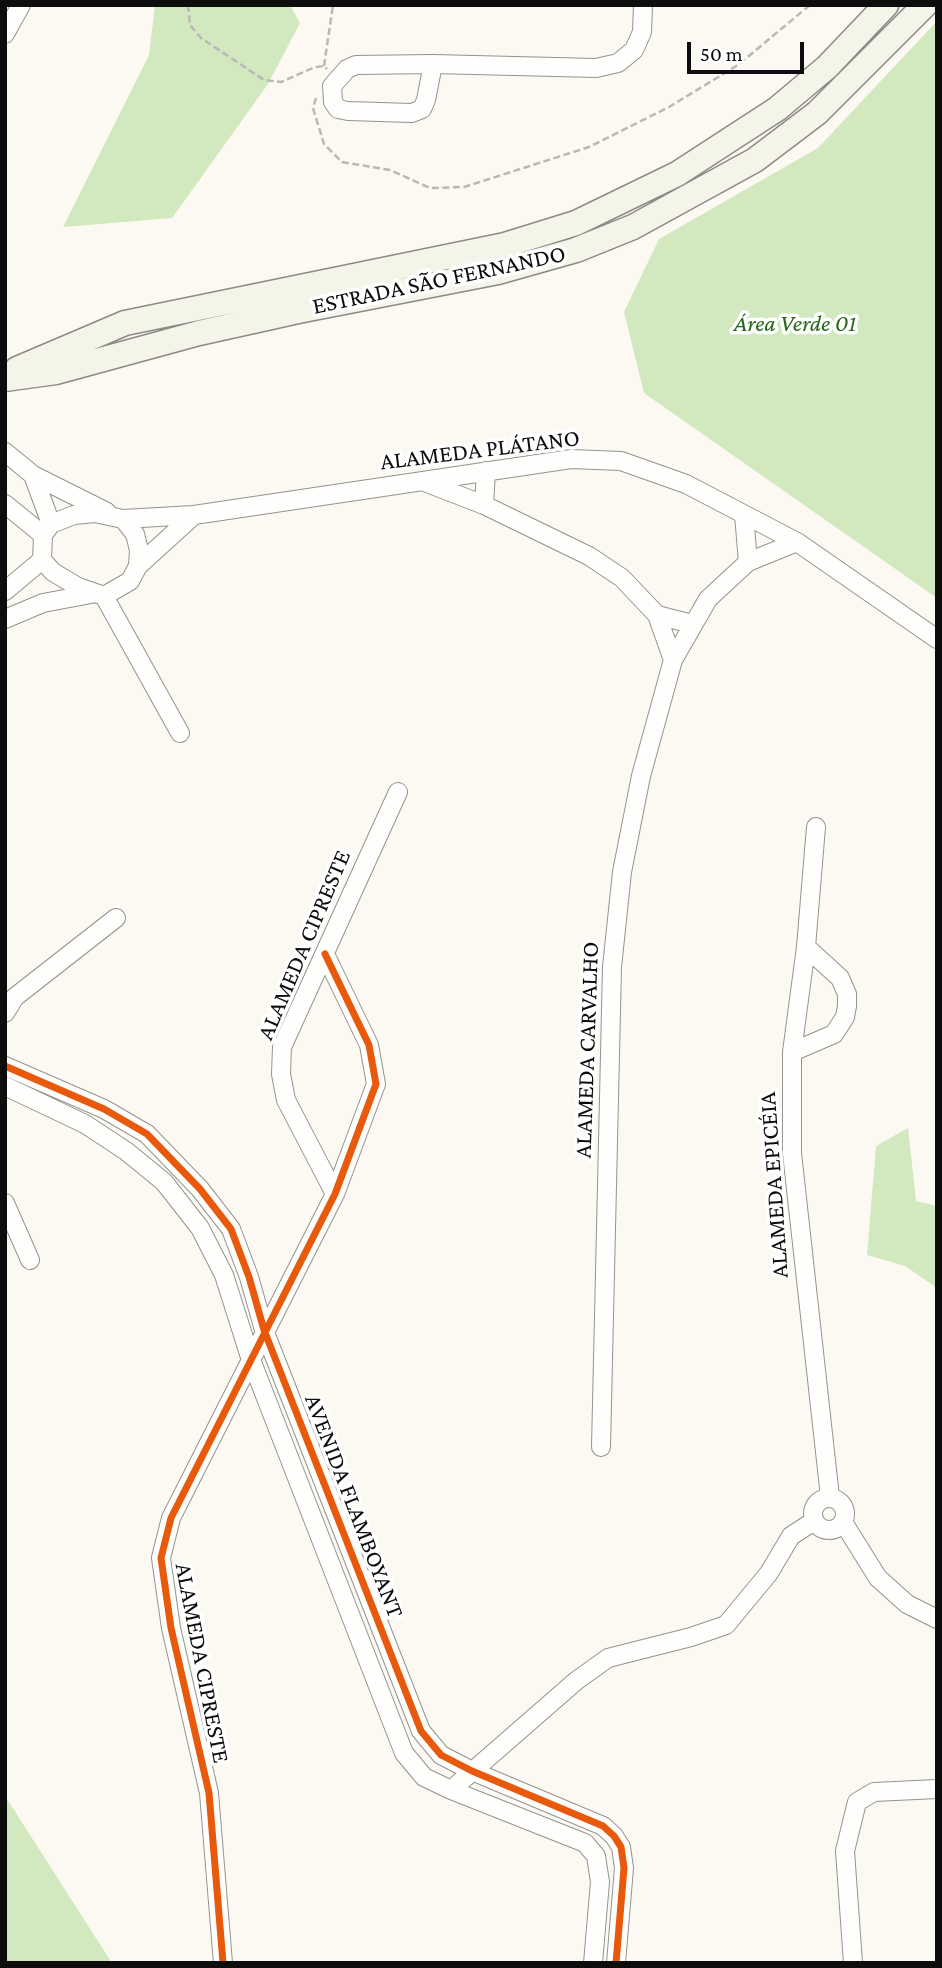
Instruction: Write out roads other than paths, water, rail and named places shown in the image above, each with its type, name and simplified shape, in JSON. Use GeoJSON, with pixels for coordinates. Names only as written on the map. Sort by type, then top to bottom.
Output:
{"type":"FeatureCollection","features":[{"type":"Feature","properties":{"kind":"main road","name":"ESTRADA SÃO FERNANDO"},"geometry":{"type":"LineString","coordinates":[[5,377],[125,323],[505,245],[576,223],[677,174],[777,109],[827,67],[886,5]]}},
{"type":"Feature","properties":{"kind":"main road","name":"ESTRADA SÃO FERNANDO"},"geometry":{"type":"LineString","coordinates":[[5,377],[56,372],[187,336],[298,311],[498,272],[576,250],[633,227],[755,160],[817,113],[925,5]]}},
{"type":"Feature","properties":{"kind":"street"},"geometry":{"type":"LineString","coordinates":[[5,34],[21,5]]}},
{"type":"Feature","properties":{"kind":"street"},"geometry":{"type":"LineString","coordinates":[[433,64],[426,100],[422,109],[412,113],[338,108],[333,102],[336,81],[356,65],[433,64],[596,68],[618,63],[634,50],[642,32],[643,5]]}},
{"type":"Feature","properties":{"kind":"street"},"geometry":{"type":"LineString","coordinates":[[5,452],[33,475],[118,517],[135,534],[139,550],[138,566]]}},
{"type":"Feature","properties":{"kind":"street","name":"ALAMEDA PLÁTANO"},"geometry":{"type":"LineString","coordinates":[[118,517],[194,515],[571,459],[621,461],[686,484],[797,542],[937,639]]}},
{"type":"Feature","properties":{"kind":"street"},"geometry":{"type":"LineString","coordinates":[[484,505],[486,471]]}},
{"type":"Feature","properties":{"kind":"street"},"geometry":{"type":"LineString","coordinates":[[5,591],[42,560],[47,530],[33,475]]}},
{"type":"Feature","properties":{"kind":"street"},"geometry":{"type":"LineString","coordinates":[[422,481],[484,505],[589,556],[622,578],[657,615],[673,660]]}},
{"type":"Feature","properties":{"kind":"street"},"geometry":{"type":"LineString","coordinates":[[5,504],[47,530]]}},
{"type":"Feature","properties":{"kind":"street"},"geometry":{"type":"LineString","coordinates":[[47,530],[74,515],[118,517]]}},
{"type":"Feature","properties":{"kind":"street"},"geometry":{"type":"LineString","coordinates":[[5,619],[43,603],[98,595],[122,588],[138,566],[194,515]]}},
{"type":"Feature","properties":{"kind":"street"},"geometry":{"type":"LineString","coordinates":[[744,515],[748,562]]}},
{"type":"Feature","properties":{"kind":"street","name":"ALAMEDA CARVALHO"},"geometry":{"type":"LineString","coordinates":[[601,1447],[612,967],[622,872],[641,776],[673,660],[692,624],[716,590],[748,562],[797,542]]}},
{"type":"Feature","properties":{"kind":"street"},"geometry":{"type":"LineString","coordinates":[[42,560],[64,580],[98,595],[180,733]]}},
{"type":"Feature","properties":{"kind":"street"},"geometry":{"type":"LineString","coordinates":[[657,615],[692,624]]}},
{"type":"Feature","properties":{"kind":"street","name":"ALAMEDA CIPRESTE"},"geometry":{"type":"LineString","coordinates":[[335,1194],[286,1100],[281,1074],[282,1047],[398,792]]}},
{"type":"Feature","properties":{"kind":"street","name":"ALAMEDA EPICÉIA"},"geometry":{"type":"LineString","coordinates":[[816,827],[806,947],[792,1052],[792,1153],[830,1497]]}},
{"type":"Feature","properties":{"kind":"street"},"geometry":{"type":"LineString","coordinates":[[5,1013],[15,997],[116,918]]}},
{"type":"Feature","properties":{"kind":"street"},"geometry":{"type":"LineString","coordinates":[[792,1052],[834,1034],[845,1017],[847,1006],[847,994],[840,978],[806,947]]}},
{"type":"Feature","properties":{"kind":"street","name":"ALAMEDA CIPRESTE"},"geometry":{"type":"LineString","coordinates":[[220,1960],[209,1793],[170,1628],[161,1558],[171,1518],[250,1357],[335,1194],[376,1084],[369,1045],[325,954]]}},
{"type":"Feature","properties":{"kind":"street","name":"AVENIDA FLAMBOYANT"},"geometry":{"type":"LineString","coordinates":[[5,1066],[104,1110],[146,1134],[183,1171],[231,1229],[249,1277],[264,1330],[421,1731],[442,1755],[471,1771],[603,1826],[614,1836],[621,1847],[624,1868],[616,1963]]}},
{"type":"Feature","properties":{"kind":"street","name":"AVENIDA FLAMBOYANT"},"geometry":{"type":"LineString","coordinates":[[5,1086],[85,1124],[126,1151],[163,1182],[200,1228],[224,1275],[250,1357],[404,1754],[424,1777],[585,1843],[596,1856],[600,1882],[593,1963]]}},
{"type":"Feature","properties":{"kind":"street"},"geometry":{"type":"LineString","coordinates":[[5,1203],[30,1260]]}},
{"type":"Feature","properties":{"kind":"street"},"geometry":{"type":"LineString","coordinates":[[270,1408],[291,1399]]}},
{"type":"Feature","properties":{"kind":"street"},"geometry":{"type":"LineString","coordinates":[[814,1521],[815,1505],[830,1497],[838,1500],[843,1506],[842,1522],[878,1578],[907,1604],[937,1619]]}},
{"type":"Feature","properties":{"kind":"street"},"geometry":{"type":"LineString","coordinates":[[451,1790],[576,1681],[608,1658],[691,1637],[726,1625],[769,1573],[791,1536],[814,1521]]}},
{"type":"Feature","properties":{"kind":"street"},"geometry":{"type":"LineString","coordinates":[[814,1521],[828,1530],[842,1522]]}},
{"type":"Feature","properties":{"kind":"street"},"geometry":{"type":"LineString","coordinates":[[853,1963],[845,1851],[857,1802],[874,1792],[937,1789]]}},
{"type":"Feature","properties":{"kind":"park label","name":"Área Verde 01"},"geometry":{"type":"Point","coordinates":[795,324]}}]}
